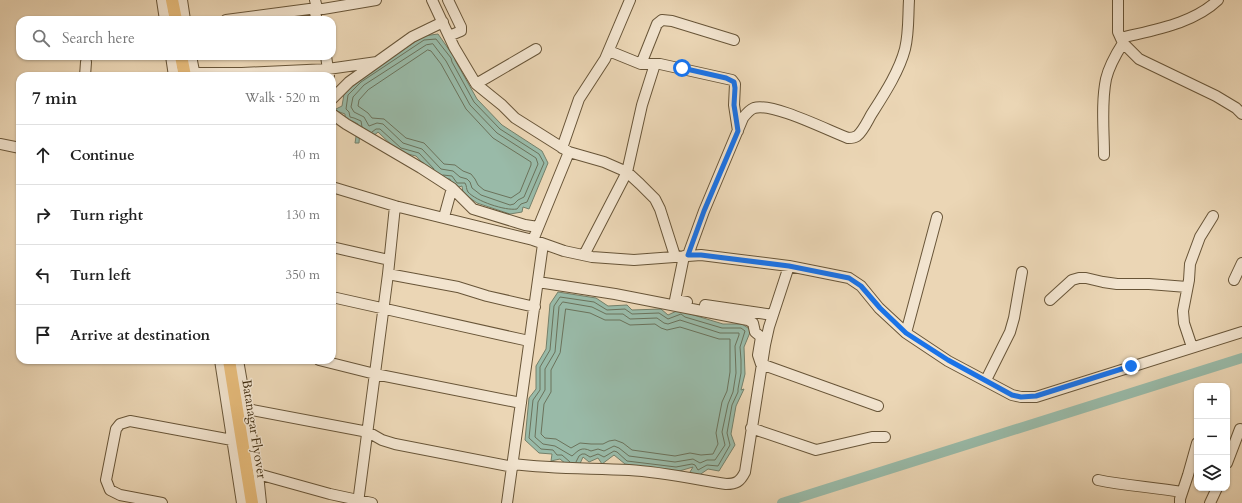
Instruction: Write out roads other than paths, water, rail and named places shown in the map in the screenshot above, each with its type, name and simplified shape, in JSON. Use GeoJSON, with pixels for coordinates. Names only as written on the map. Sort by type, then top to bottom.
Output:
{"type":"FeatureCollection","features":[{"type":"Feature","properties":{"kind":"main road"},"geometry":{"type":"LineString","coordinates":[[172,0],[175,16]]}},
{"type":"Feature","properties":{"kind":"main road"},"geometry":{"type":"LineString","coordinates":[[183,60],[189,72]]}},
{"type":"Feature","properties":{"kind":"main road","name":"Batanagar Flyover"},"geometry":{"type":"LineString","coordinates":[[230,364],[252,503]]}},
{"type":"Feature","properties":{"kind":"street"},"geometry":{"type":"LineString","coordinates":[[162,0],[164,16]]}},
{"type":"Feature","properties":{"kind":"street"},"geometry":{"type":"LineString","coordinates":[[182,0],[184,16]]}},
{"type":"Feature","properties":{"kind":"street"},"geometry":{"type":"LineString","coordinates":[[252,16],[316,6],[323,9],[376,0]]}},
{"type":"Feature","properties":{"kind":"street"},"geometry":{"type":"LineString","coordinates":[[432,0],[449,36],[476,84],[502,105],[515,118],[566,150],[604,162],[627,172],[655,199],[682,256]]}},
{"type":"Feature","properties":{"kind":"street"},"geometry":{"type":"LineString","coordinates":[[448,0],[461,27],[461,31],[449,36]]}},
{"type":"Feature","properties":{"kind":"street"},"geometry":{"type":"LineString","coordinates":[[533,240],[566,150],[579,99],[609,51],[630,0]]}},
{"type":"Feature","properties":{"kind":"street"},"geometry":{"type":"LineString","coordinates":[[773,315],[675,300],[682,256],[704,211],[743,118],[748,111],[760,107],[767,108],[803,119],[848,138],[853,138],[861,131],[884,94],[900,64],[908,36],[909,0]]}},
{"type":"Feature","properties":{"kind":"street"},"geometry":{"type":"LineString","coordinates":[[1118,0],[1118,32],[1122,40],[1139,59],[1216,96],[1236,108],[1242,114]]}},
{"type":"Feature","properties":{"kind":"street"},"geometry":{"type":"LineString","coordinates":[[1104,155],[1104,93],[1106,79],[1122,40],[1176,24],[1212,6],[1218,0]]}},
{"type":"Feature","properties":{"kind":"street"},"geometry":{"type":"LineString","coordinates":[[316,6],[317,16]]}},
{"type":"Feature","properties":{"kind":"street"},"geometry":{"type":"LineString","coordinates":[[641,64],[657,24],[662,20],[672,21],[734,40]]}},
{"type":"Feature","properties":{"kind":"street"},"geometry":{"type":"LineString","coordinates":[[336,94],[349,82],[417,34],[443,22]]}},
{"type":"Feature","properties":{"kind":"street"},"geometry":{"type":"LineString","coordinates":[[476,84],[536,49]]}},
{"type":"Feature","properties":{"kind":"street"},"geometry":{"type":"LineString","coordinates":[[609,51],[641,64],[660,64],[682,68],[726,78],[734,82],[734,105],[738,131]]}},
{"type":"Feature","properties":{"kind":"street"},"geometry":{"type":"LineString","coordinates":[[172,60],[173,72]]}},
{"type":"Feature","properties":{"kind":"street"},"geometry":{"type":"LineString","coordinates":[[191,60],[191,72]]}},
{"type":"Feature","properties":{"kind":"street"},"geometry":{"type":"LineString","coordinates":[[326,60],[328,72],[377,62]]}},
{"type":"Feature","properties":{"kind":"street"},"geometry":{"type":"LineString","coordinates":[[85,72],[86,62]]}},
{"type":"Feature","properties":{"kind":"street"},"geometry":{"type":"LineString","coordinates":[[584,255],[627,172],[642,105],[656,64]]}},
{"type":"Feature","properties":{"kind":"street"},"geometry":{"type":"LineString","coordinates":[[336,117],[452,188],[472,209],[525,225],[538,227]]}},
{"type":"Feature","properties":{"kind":"street"},"geometry":{"type":"LineString","coordinates":[[0,144],[16,147]]}},
{"type":"Feature","properties":{"kind":"street"},"geometry":{"type":"LineString","coordinates":[[336,188],[395,206],[533,240],[584,255],[611,259],[634,260],[701,255],[789,266],[849,278],[861,286],[880,308],[906,333],[948,360],[1012,395],[1021,397],[1036,396],[1242,332]]}},
{"type":"Feature","properties":{"kind":"street"},"geometry":{"type":"LineString","coordinates":[[444,217],[452,188]]}},
{"type":"Feature","properties":{"kind":"street"},"geometry":{"type":"LineString","coordinates":[[358,501],[368,432],[382,308],[388,274],[395,206]]}},
{"type":"Feature","properties":{"kind":"street"},"geometry":{"type":"LineString","coordinates":[[1192,347],[1184,323],[1184,306],[1190,264],[1192,254],[1200,237],[1213,216]]}},
{"type":"Feature","properties":{"kind":"street"},"geometry":{"type":"LineString","coordinates":[[906,333],[937,217]]}},
{"type":"Feature","properties":{"kind":"street"},"geometry":{"type":"LineString","coordinates":[[507,503],[543,244]]}},
{"type":"Feature","properties":{"kind":"street"},"geometry":{"type":"LineString","coordinates":[[336,248],[389,260]]}},
{"type":"Feature","properties":{"kind":"street"},"geometry":{"type":"LineString","coordinates":[[1234,280],[1242,263]]}},
{"type":"Feature","properties":{"kind":"street"},"geometry":{"type":"LineString","coordinates":[[247,409],[368,432],[382,440],[395,444],[513,466],[630,470],[735,484],[741,480],[745,472],[767,334],[789,266]]}},
{"type":"Feature","properties":{"kind":"street"},"geometry":{"type":"LineString","coordinates":[[986,380],[1010,332],[1022,272]]}},
{"type":"Feature","properties":{"kind":"street"},"geometry":{"type":"LineString","coordinates":[[388,274],[458,286],[487,296],[535,307]]}},
{"type":"Feature","properties":{"kind":"street"},"geometry":{"type":"LineString","coordinates":[[1050,300],[1072,280],[1079,278],[1117,284],[1149,284],[1187,287]]}},
{"type":"Feature","properties":{"kind":"street"},"geometry":{"type":"LineString","coordinates":[[538,282],[615,294],[748,320],[754,323],[755,332],[761,337],[758,355],[762,364],[878,406]]}},
{"type":"Feature","properties":{"kind":"street"},"geometry":{"type":"LineString","coordinates":[[336,298],[529,341]]}},
{"type":"Feature","properties":{"kind":"street"},"geometry":{"type":"LineString","coordinates":[[221,364],[242,503]]}},
{"type":"Feature","properties":{"kind":"street"},"geometry":{"type":"LineString","coordinates":[[239,364],[258,474],[261,503]]}},
{"type":"Feature","properties":{"kind":"street"},"geometry":{"type":"LineString","coordinates":[[335,364],[375,374],[521,403]]}},
{"type":"Feature","properties":{"kind":"street"},"geometry":{"type":"LineString","coordinates":[[162,503],[120,495],[110,490],[106,480],[116,429],[120,424],[130,421],[232,440]]}},
{"type":"Feature","properties":{"kind":"street"},"geometry":{"type":"LineString","coordinates":[[751,428],[816,450],[872,437],[885,437]]}},
{"type":"Feature","properties":{"kind":"street"},"geometry":{"type":"LineString","coordinates":[[1230,455],[1240,429]]}},
{"type":"Feature","properties":{"kind":"street"},"geometry":{"type":"LineString","coordinates":[[1180,503],[1194,454]]}},
{"type":"Feature","properties":{"kind":"street"},"geometry":{"type":"LineString","coordinates":[[258,474],[330,494],[372,503]]}},
{"type":"Feature","properties":{"kind":"street"},"geometry":{"type":"LineString","coordinates":[[1098,480],[1128,486],[1152,487],[1182,492]]}},
{"type":"Feature","properties":{"kind":"street"},"geometry":{"type":"LineString","coordinates":[[1210,503],[1216,491]]}},
{"type":"Feature","properties":{"kind":"water"},"geometry":{"type":"Polygon","coordinates":[[[438,34],[452,54],[457,54],[455,60],[477,99],[502,125],[542,151],[548,163],[529,209],[523,207],[522,212],[510,214],[477,203],[463,193],[462,186],[453,189],[450,179],[437,179],[416,156],[399,152],[378,132],[371,138],[360,130],[359,143],[355,143],[358,124],[352,121],[345,130],[345,114],[336,111],[336,109],[342,106],[344,94],[358,79],[424,36],[438,34]]]}},
{"type":"Feature","properties":{"kind":"water"},"geometry":{"type":"Polygon","coordinates":[[[558,292],[596,298],[608,306],[627,305],[632,310],[661,309],[668,315],[683,308],[687,313],[723,324],[742,324],[751,330],[744,347],[745,374],[741,390],[744,389],[736,406],[731,434],[735,445],[719,471],[708,469],[698,476],[690,472],[693,467],[676,472],[625,464],[614,455],[602,464],[598,458],[589,462],[583,457],[578,468],[572,469],[560,459],[551,461],[552,454],[539,453],[525,440],[529,398],[536,389],[536,366],[546,349],[550,304],[558,292]]]}},
{"type":"Feature","properties":{"kind":"waterway"},"geometry":{"type":"LineString","coordinates":[[782,503],[1242,358]]}}]}
